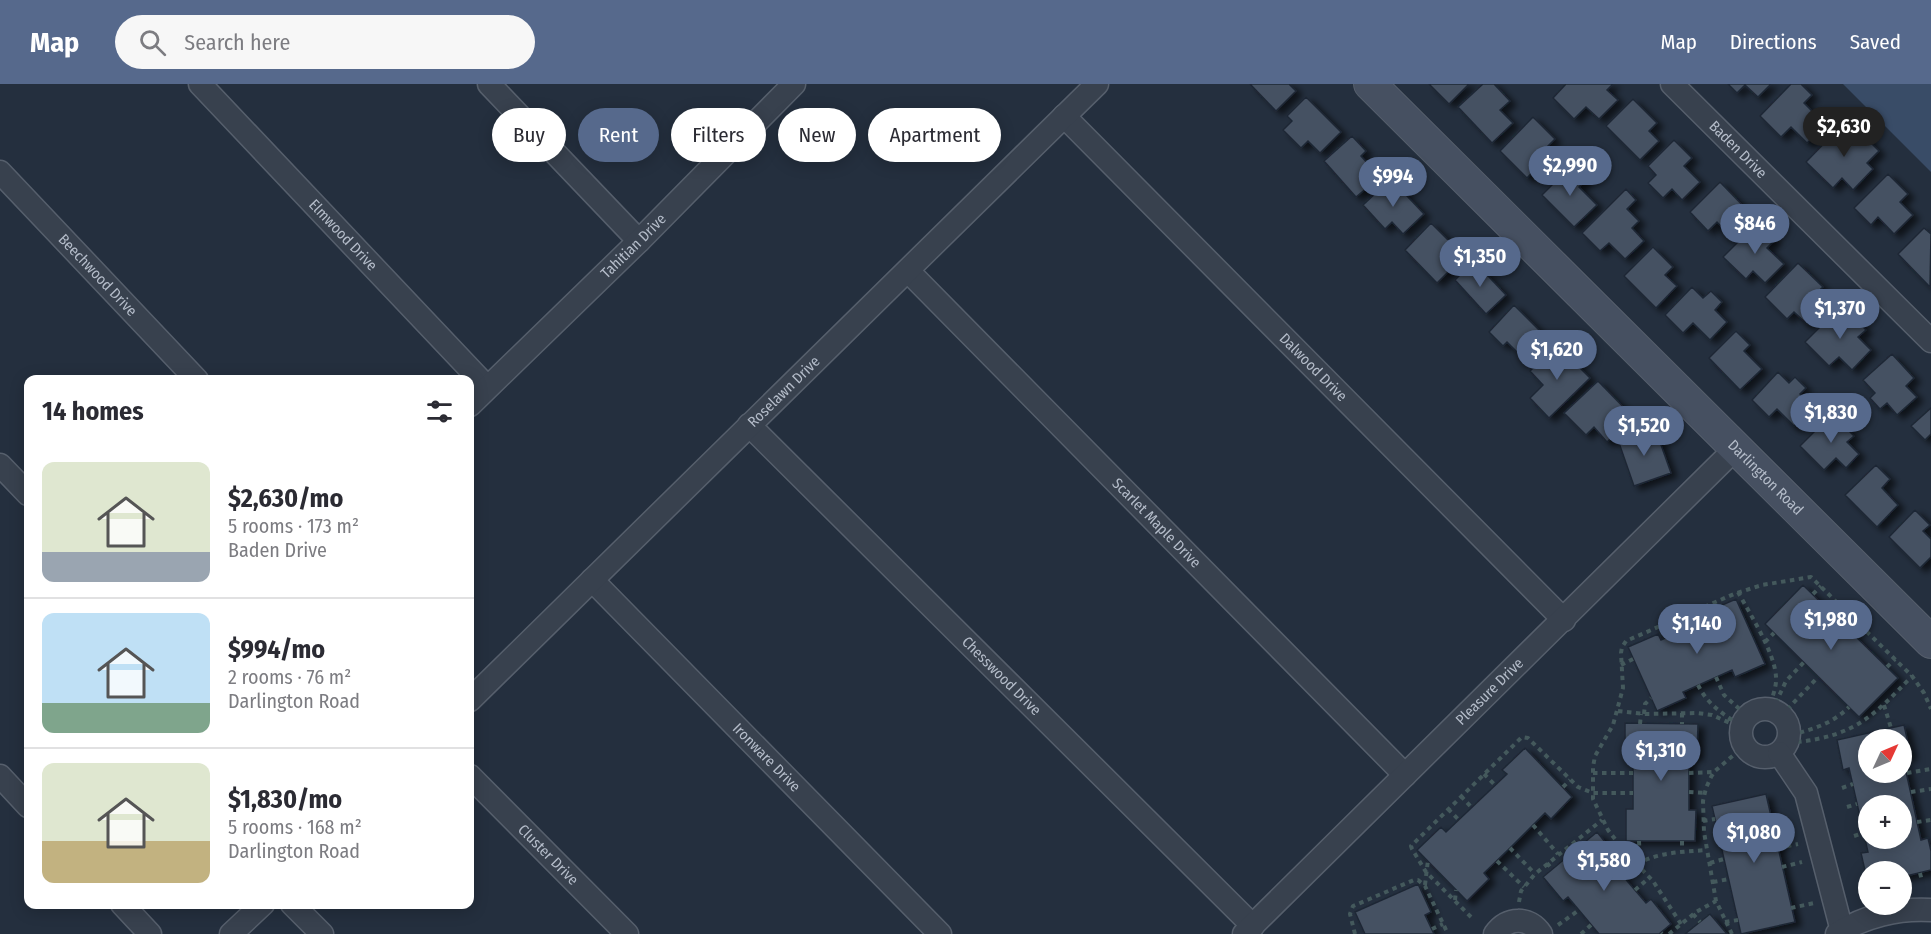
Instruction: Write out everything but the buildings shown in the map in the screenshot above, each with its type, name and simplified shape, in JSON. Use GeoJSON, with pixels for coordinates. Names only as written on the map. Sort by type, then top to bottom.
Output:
{"type":"FeatureCollection","features":[{"type":"Feature","properties":{"kind":"street","name":"Elmwood Drive"},"geometry":{"type":"LineString","coordinates":[[200,84],[487,387]]}},
{"type":"Feature","properties":{"kind":"street"},"geometry":{"type":"LineString","coordinates":[[489,84],[639,241]]}},
{"type":"Feature","properties":{"kind":"street","name":"Roselawn Drive"},"geometry":{"type":"LineString","coordinates":[[474,696],[1097,84]]}},
{"type":"Feature","properties":{"kind":"street","name":"Darlington Road"},"geometry":{"type":"LineString","coordinates":[[1370,84],[1931,642]]}},
{"type":"Feature","properties":{"kind":"street","name":"Baden Drive"},"geometry":{"type":"LineString","coordinates":[[1672,84],[1931,341]]}},
{"type":"Feature","properties":{"kind":"street","name":"Tahitian Drive"},"geometry":{"type":"LineString","coordinates":[[474,401],[639,241],[785,87]]}},
{"type":"Feature","properties":{"kind":"street","name":"Dalwood Drive"},"geometry":{"type":"LineString","coordinates":[[1064,116],[1564,620]]}},
{"type":"Feature","properties":{"kind":"street","name":"Beechwood Drive"},"geometry":{"type":"LineString","coordinates":[[0,172],[192,375]]}},
{"type":"Feature","properties":{"kind":"street","name":"Scarlet Maple Drive"},"geometry":{"type":"LineString","coordinates":[[908,271],[1405,776]]}},
{"type":"Feature","properties":{"kind":"street","name":"Chesswood Drive"},"geometry":{"type":"LineString","coordinates":[[749,425],[1248,930]]}},
{"type":"Feature","properties":{"kind":"street","name":"Pleasure Drive"},"geometry":{"type":"LineString","coordinates":[[1248,930],[1736,448]]}},
{"type":"Feature","properties":{"kind":"street"},"geometry":{"type":"LineString","coordinates":[[0,465],[24,490]]}},
{"type":"Feature","properties":{"kind":"street","name":"Ironware Drive"},"geometry":{"type":"LineString","coordinates":[[591,580],[940,934]]}},
{"type":"Feature","properties":{"kind":"street"},"geometry":{"type":"LineString","coordinates":[[1780,728],[1772,757],[1756,756],[1743,729],[1761,709],[1780,728],[1806,793],[1840,932],[1864,920],[1886,914],[1909,910],[1931,910]]}},
{"type":"Feature","properties":{"kind":"street"},"geometry":{"type":"LineString","coordinates":[[0,776],[24,802]]}},
{"type":"Feature","properties":{"kind":"street","name":"Cluster Drive"},"geometry":{"type":"LineString","coordinates":[[474,780],[627,934]]}},
{"type":"Feature","properties":{"kind":"street"},"geometry":{"type":"LineString","coordinates":[[127,909],[150,934]]}},
{"type":"Feature","properties":{"kind":"street"},"geometry":{"type":"LineString","coordinates":[[231,934],[258,909]]}},
{"type":"Feature","properties":{"kind":"street"},"geometry":{"type":"LineString","coordinates":[[297,909],[322,934]]}},
{"type":"Feature","properties":{"kind":"street"},"geometry":{"type":"LineString","coordinates":[[1495,934],[1505,923],[1516,920],[1530,923],[1547,931]]}},
{"type":"Feature","properties":{"kind":"path"},"geometry":{"type":"LineString","coordinates":[[1681,924],[1649,878],[1619,845],[1595,804],[1593,773],[1595,756],[1613,725],[1618,711],[1623,688],[1622,647],[1626,641],[1738,592],[1762,585],[1811,577],[1912,676],[1924,693],[1931,709]]}},
{"type":"Feature","properties":{"kind":"path"},"geometry":{"type":"LineString","coordinates":[[1813,594],[1821,586]]}},
{"type":"Feature","properties":{"kind":"path"},"geometry":{"type":"LineString","coordinates":[[1738,592],[1773,664],[1780,728]]}},
{"type":"Feature","properties":{"kind":"path"},"geometry":{"type":"LineString","coordinates":[[1689,614],[1695,625]]}},
{"type":"Feature","properties":{"kind":"path"},"geometry":{"type":"LineString","coordinates":[[1843,624],[1851,616]]}},
{"type":"Feature","properties":{"kind":"path"},"geometry":{"type":"LineString","coordinates":[[1670,622],[1676,634]]}},
{"type":"Feature","properties":{"kind":"path"},"geometry":{"type":"LineString","coordinates":[[1857,637],[1865,629]]}},
{"type":"Feature","properties":{"kind":"path"},"geometry":{"type":"LineString","coordinates":[[1764,642],[1774,633]]}},
{"type":"Feature","properties":{"kind":"path"},"geometry":{"type":"LineString","coordinates":[[1621,664],[1634,659]]}},
{"type":"Feature","properties":{"kind":"path"},"geometry":{"type":"LineString","coordinates":[[1887,667],[1895,659]]}},
{"type":"Feature","properties":{"kind":"path"},"geometry":{"type":"LineString","coordinates":[[1780,728],[1786,681],[1804,662]]}},
{"type":"Feature","properties":{"kind":"path"},"geometry":{"type":"LineString","coordinates":[[1780,728],[1821,739],[1842,732],[1872,715],[1912,676]]}},
{"type":"Feature","properties":{"kind":"path"},"geometry":{"type":"LineString","coordinates":[[1716,677],[1743,729]]}},
{"type":"Feature","properties":{"kind":"path"},"geometry":{"type":"LineString","coordinates":[[1780,728],[1818,677]]}},
{"type":"Feature","properties":{"kind":"path"},"geometry":{"type":"LineString","coordinates":[[1698,685],[1707,701],[1743,729]]}},
{"type":"Feature","properties":{"kind":"path"},"geometry":{"type":"LineString","coordinates":[[1640,724],[1645,704],[1651,698]]}},
{"type":"Feature","properties":{"kind":"path"},"geometry":{"type":"LineString","coordinates":[[1884,705],[1891,728]]}},
{"type":"Feature","properties":{"kind":"path"},"geometry":{"type":"LineString","coordinates":[[1780,728],[1822,726],[1838,717],[1849,707]]}},
{"type":"Feature","properties":{"kind":"path"},"geometry":{"type":"LineString","coordinates":[[1618,711],[1642,714],[1712,715],[1743,729]]}},
{"type":"Feature","properties":{"kind":"path"},"geometry":{"type":"LineString","coordinates":[[1682,713],[1682,724]]}},
{"type":"Feature","properties":{"kind":"path"},"geometry":{"type":"LineString","coordinates":[[1732,934],[1716,901],[1703,821],[1705,793],[1714,772],[1743,729]]}},
{"type":"Feature","properties":{"kind":"path"},"geometry":{"type":"LineString","coordinates":[[1472,917],[1426,872],[1412,846],[1517,740],[1525,737],[1532,741],[1578,787],[1593,793],[1633,793]]}},
{"type":"Feature","properties":{"kind":"path"},"geometry":{"type":"LineString","coordinates":[[1912,772],[1931,769]]}},
{"type":"Feature","properties":{"kind":"path"},"geometry":{"type":"LineString","coordinates":[[1689,773],[1714,772]]}},
{"type":"Feature","properties":{"kind":"path"},"geometry":{"type":"LineString","coordinates":[[1593,773],[1633,773]]}},
{"type":"Feature","properties":{"kind":"path"},"geometry":{"type":"LineString","coordinates":[[1484,774],[1495,785]]}},
{"type":"Feature","properties":{"kind":"path"},"geometry":{"type":"LineString","coordinates":[[1563,787],[1570,780]]}},
{"type":"Feature","properties":{"kind":"path"},"geometry":{"type":"LineString","coordinates":[[1842,788],[1853,784]]}},
{"type":"Feature","properties":{"kind":"path"},"geometry":{"type":"LineString","coordinates":[[1911,792],[1931,789]]}},
{"type":"Feature","properties":{"kind":"path"},"geometry":{"type":"LineString","coordinates":[[1689,792],[1705,793]]}},
{"type":"Feature","properties":{"kind":"path"},"geometry":{"type":"LineString","coordinates":[[1461,796],[1472,808]]}},
{"type":"Feature","properties":{"kind":"path"},"geometry":{"type":"LineString","coordinates":[[1847,807],[1857,804]]}},
{"type":"Feature","properties":{"kind":"path"},"geometry":{"type":"LineString","coordinates":[[1448,809],[1459,820]]}},
{"type":"Feature","properties":{"kind":"path"},"geometry":{"type":"LineString","coordinates":[[1516,920],[1521,891],[1535,874],[1602,819]]}},
{"type":"Feature","properties":{"kind":"path"},"geometry":{"type":"LineString","coordinates":[[1703,821],[1715,819]]}},
{"type":"Feature","properties":{"kind":"path"},"geometry":{"type":"LineString","coordinates":[[1917,822],[1931,820]]}},
{"type":"Feature","properties":{"kind":"path"},"geometry":{"type":"LineString","coordinates":[[1533,825],[1558,854]]}},
{"type":"Feature","properties":{"kind":"path"},"geometry":{"type":"LineString","coordinates":[[1581,835],[1586,841]]}},
{"type":"Feature","properties":{"kind":"path"},"geometry":{"type":"LineString","coordinates":[[1854,836],[1858,835]]}},
{"type":"Feature","properties":{"kind":"path"},"geometry":{"type":"LineString","coordinates":[[1637,863],[1639,841]]}},
{"type":"Feature","properties":{"kind":"path"},"geometry":{"type":"LineString","coordinates":[[1682,841],[1682,852]]}},
{"type":"Feature","properties":{"kind":"path"},"geometry":{"type":"LineString","coordinates":[[1510,848],[1535,874]]}},
{"type":"Feature","properties":{"kind":"path"},"geometry":{"type":"LineString","coordinates":[[1622,875],[1637,863],[1662,854],[1707,850]]}},
{"type":"Feature","properties":{"kind":"path"},"geometry":{"type":"LineString","coordinates":[[1710,863],[1724,859]]}},
{"type":"Feature","properties":{"kind":"path"},"geometry":{"type":"LineString","coordinates":[[1425,886],[1428,860]]}},
{"type":"Feature","properties":{"kind":"path"},"geometry":{"type":"LineString","coordinates":[[1497,861],[1524,887]]}},
{"type":"Feature","properties":{"kind":"path"},"geometry":{"type":"LineString","coordinates":[[1547,863],[1552,869]]}},
{"type":"Feature","properties":{"kind":"path"},"geometry":{"type":"LineString","coordinates":[[1920,873],[1922,881]]}},
{"type":"Feature","properties":{"kind":"path"},"geometry":{"type":"LineString","coordinates":[[1635,890],[1649,878]]}},
{"type":"Feature","properties":{"kind":"path"},"geometry":{"type":"LineString","coordinates":[[1713,882],[1729,879]]}},
{"type":"Feature","properties":{"kind":"path"},"geometry":{"type":"LineString","coordinates":[[1355,934],[1350,914],[1353,906],[1410,881],[1418,880],[1425,886],[1448,934]]}},
{"type":"Feature","properties":{"kind":"path"},"geometry":{"type":"LineString","coordinates":[[1455,901],[1456,890]]}},
{"type":"Feature","properties":{"kind":"path"},"geometry":{"type":"LineString","coordinates":[[1673,933],[1694,914],[1716,901]]}},
{"type":"Feature","properties":{"kind":"path"},"geometry":{"type":"LineString","coordinates":[[1547,931],[1579,910]]}},
{"type":"Feature","properties":{"kind":"path"},"geometry":{"type":"LineString","coordinates":[[1694,914],[1700,922]]}},
{"type":"Feature","properties":{"kind":"path"},"geometry":{"type":"LineString","coordinates":[[1725,922],[1738,920]]}},
{"type":"Feature","properties":{"kind":"path"},"geometry":{"type":"LineString","coordinates":[[1432,929],[1443,924]]}},
{"type":"Feature","properties":{"kind":"path"},"geometry":{"type":"LineString","coordinates":[[1581,934],[1592,925]]}},
{"type":"Feature","properties":{"kind":"water"},"geometry":{"type":"Polygon","coordinates":[[[1843,84],[1931,84],[1931,172],[1843,84]]]}}]}
